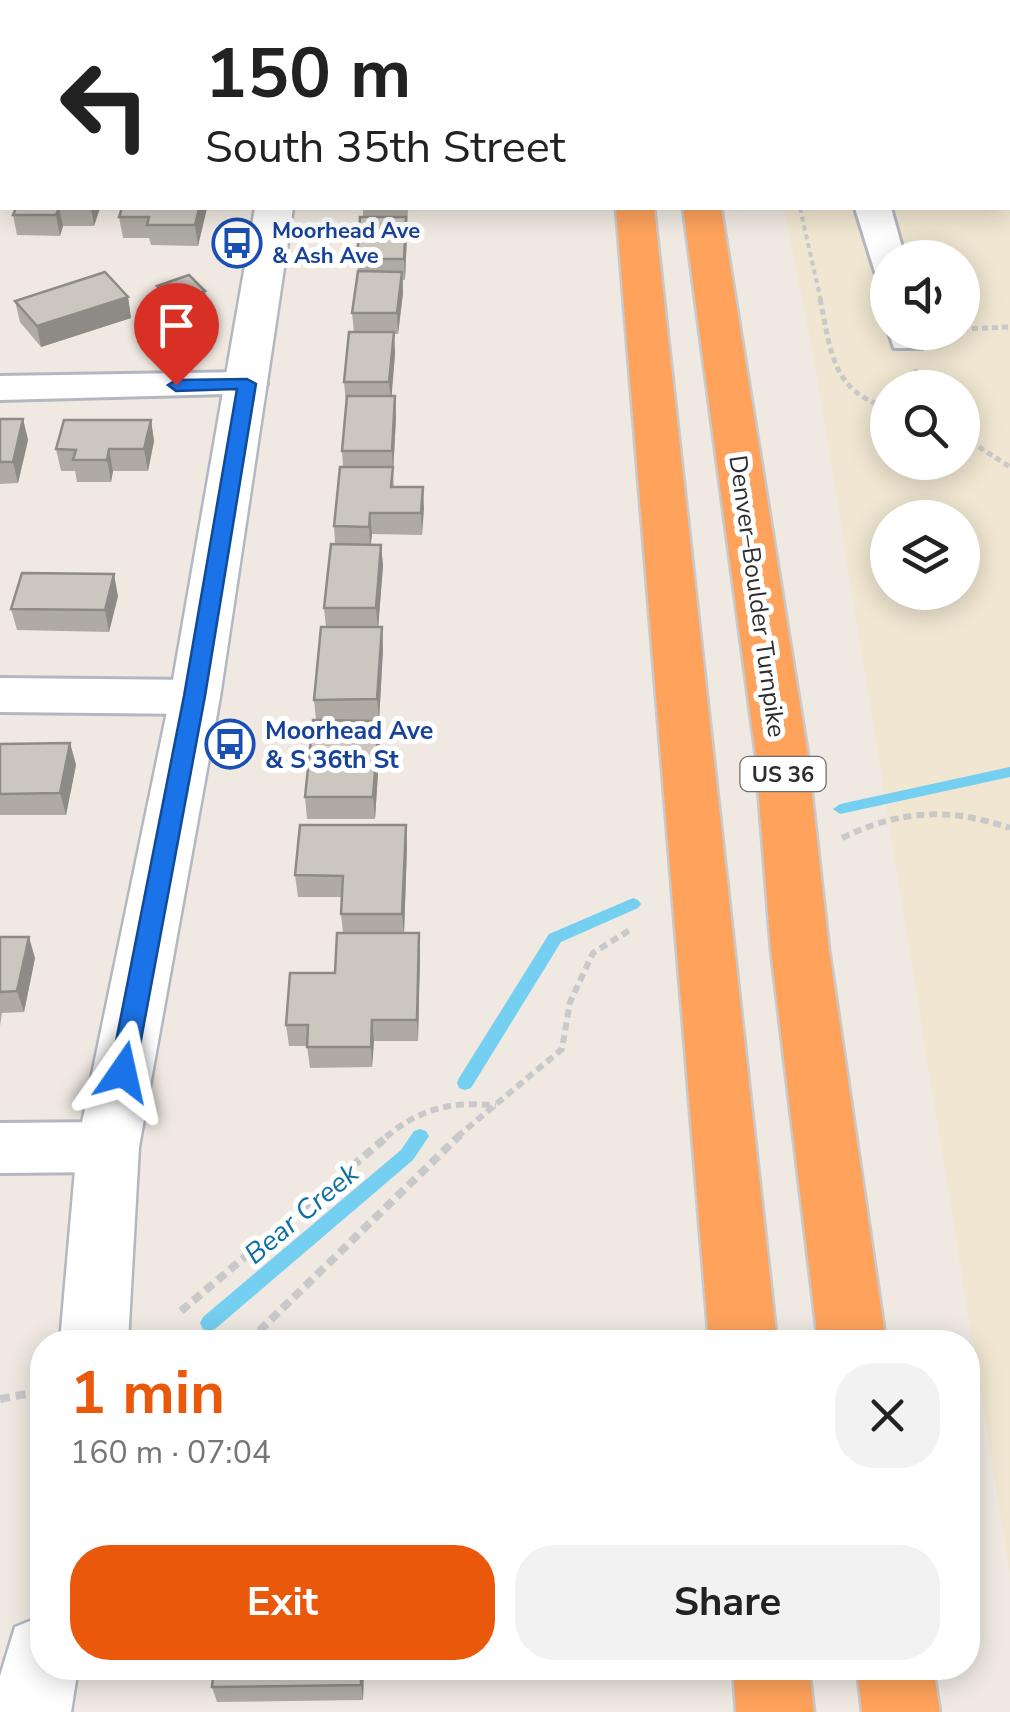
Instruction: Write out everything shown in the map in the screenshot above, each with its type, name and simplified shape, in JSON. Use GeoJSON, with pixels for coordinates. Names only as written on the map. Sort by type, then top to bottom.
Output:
{"type":"FeatureCollection","features":[{"type":"Feature","properties":{"kind":"highway"},"geometry":{"type":"LineString","coordinates":[[635,210],[742,1330]]}},
{"type":"Feature","properties":{"kind":"highway","name":"Denver–Boulder Turnpike"},"geometry":{"type":"LineString","coordinates":[[702,210],[780,750],[800,950],[850,1330]]}},
{"type":"Feature","properties":{"kind":"highway"},"geometry":{"type":"LineString","coordinates":[[772,1680],[775,1712]]}},
{"type":"Feature","properties":{"kind":"highway"},"geometry":{"type":"LineString","coordinates":[[897,1680],[901,1712]]}},
{"type":"Feature","properties":{"kind":"street"},"geometry":{"type":"LineString","coordinates":[[95,1330],[108,1147],[194,696],[274,210]]}},
{"type":"Feature","properties":{"kind":"street"},"geometry":{"type":"LineString","coordinates":[[874,210],[882,240]]}},
{"type":"Feature","properties":{"kind":"street"},"geometry":{"type":"LineString","coordinates":[[0,388],[247,384]]}},
{"type":"Feature","properties":{"kind":"street"},"geometry":{"type":"LineString","coordinates":[[0,695],[194,696]]}},
{"type":"Feature","properties":{"kind":"street"},"geometry":{"type":"LineString","coordinates":[[0,1148],[108,1147]]}},
{"type":"Feature","properties":{"kind":"street"},"geometry":{"type":"LineString","coordinates":[[32,1712],[38,1680]]}},
{"type":"Feature","properties":{"kind":"path"},"geometry":{"type":"LineString","coordinates":[[800,210],[836,371],[870,402]]}},
{"type":"Feature","properties":{"kind":"path"},"geometry":{"type":"LineString","coordinates":[[980,328],[1010,327]]}},
{"type":"Feature","properties":{"kind":"path"},"geometry":{"type":"LineString","coordinates":[[980,447],[1010,466]]}},
{"type":"Feature","properties":{"kind":"path"},"geometry":{"type":"LineString","coordinates":[[841,838],[881,817],[926,811],[970,813],[1010,828]]}},
{"type":"Feature","properties":{"kind":"path"},"geometry":{"type":"LineString","coordinates":[[260,1330],[432,1160],[562,1049],[570,1002],[593,953],[633,928]]}},
{"type":"Feature","properties":{"kind":"path"},"geometry":{"type":"LineString","coordinates":[[181,1312],[404,1122],[462,1101],[496,1106]]}},
{"type":"Feature","properties":{"kind":"path"},"geometry":{"type":"LineString","coordinates":[[0,1399],[30,1393]]}},
{"type":"Feature","properties":{"kind":"shaded area"},"geometry":{"type":"Polygon","coordinates":[[[784,210],[1010,210],[1010,1574],[980,1388],[980,1330],[971,1330],[815,363],[784,210]]]}},
{"type":"Feature","properties":{"kind":"building"},"geometry":{"type":"Polygon","coordinates":[[[15,210],[58,210],[56,215],[13,215],[15,210]]]}},
{"type":"Feature","properties":{"kind":"building"},"geometry":{"type":"Polygon","coordinates":[[[121,210],[199,210],[195,225],[147,225],[149,217],[119,217],[121,210]]]}},
{"type":"Feature","properties":{"kind":"building"},"geometry":{"type":"Polygon","coordinates":[[[360,217],[406,217],[404,259],[357,259],[360,217]]]}},
{"type":"Feature","properties":{"kind":"building"},"geometry":{"type":"Polygon","coordinates":[[[358,271],[402,272],[397,313],[352,313],[358,271]]]}},
{"type":"Feature","properties":{"kind":"building"},"geometry":{"type":"Polygon","coordinates":[[[105,272],[128,297],[37,326],[15,301],[105,272]]]}},
{"type":"Feature","properties":{"kind":"building"},"geometry":{"type":"Polygon","coordinates":[[[189,275],[205,291],[173,302],[157,286],[189,275]]]}},
{"type":"Feature","properties":{"kind":"building"},"geometry":{"type":"Polygon","coordinates":[[[349,332],[394,332],[389,382],[344,382],[349,332]]]}},
{"type":"Feature","properties":{"kind":"building"},"geometry":{"type":"Polygon","coordinates":[[[347,396],[395,396],[392,451],[342,451],[347,396]]]}},
{"type":"Feature","properties":{"kind":"building"},"geometry":{"type":"Polygon","coordinates":[[[0,419],[23,419],[13,462],[0,462],[0,419]]]}},
{"type":"Feature","properties":{"kind":"building"},"geometry":{"type":"Polygon","coordinates":[[[64,420],[151,420],[144,449],[109,449],[107,460],[73,460],[76,450],[56,449],[64,420]]]}},
{"type":"Feature","properties":{"kind":"building"},"geometry":{"type":"Polygon","coordinates":[[[340,467],[393,467],[391,487],[423,487],[421,513],[370,513],[369,527],[334,526],[340,467]]]}},
{"type":"Feature","properties":{"kind":"building"},"geometry":{"type":"Polygon","coordinates":[[[331,544],[381,545],[376,608],[324,608],[331,544]]]}},
{"type":"Feature","properties":{"kind":"building"},"geometry":{"type":"Polygon","coordinates":[[[22,573],[114,574],[105,610],[11,609],[22,573]]]}},
{"type":"Feature","properties":{"kind":"building"},"geometry":{"type":"Polygon","coordinates":[[[321,627],[382,627],[377,699],[314,700],[321,627]]]}},
{"type":"Feature","properties":{"kind":"building"},"geometry":{"type":"Polygon","coordinates":[[[313,720],[379,721],[373,797],[305,797],[313,720]]]}},
{"type":"Feature","properties":{"kind":"building"},"geometry":{"type":"Polygon","coordinates":[[[70,743],[60,793],[0,794],[0,744],[70,743]]]}},
{"type":"Feature","properties":{"kind":"building"},"geometry":{"type":"Polygon","coordinates":[[[300,825],[406,825],[402,914],[341,914],[343,876],[295,875],[300,825]]]}},
{"type":"Feature","properties":{"kind":"building"},"geometry":{"type":"Polygon","coordinates":[[[337,933],[419,933],[417,1020],[372,1020],[371,1047],[307,1047],[308,1025],[286,1025],[290,973],[335,973],[337,933]]]}},
{"type":"Feature","properties":{"kind":"building"},"geometry":{"type":"Polygon","coordinates":[[[0,937],[29,937],[17,991],[0,992],[0,937]]]}},
{"type":"Feature","properties":{"kind":"building"},"geometry":{"type":"Polygon","coordinates":[[[213,1680],[361,1680],[361,1685],[212,1687],[213,1680]]]}},
{"type":"Feature","properties":{"kind":"waterway","name":"Bear Creek"},"geometry":{"type":"LineString","coordinates":[[840,809],[1010,772]]}},
{"type":"Feature","properties":{"kind":"waterway","name":"Bear Creek"},"geometry":{"type":"LineString","coordinates":[[465,1083],[555,938],[633,904]]}},
{"type":"Feature","properties":{"kind":"waterway","name":"Bear Creek"},"geometry":{"type":"LineString","coordinates":[[209,1323],[407,1155],[420,1136]]}},
{"type":"Feature","properties":{"kind":"place","name":"Moorhead Ave & Ash Ave"},"geometry":{"type":"Point","coordinates":[237,243]}},
{"type":"Feature","properties":{"kind":"place","name":"Moorhead Ave & S 36th St"},"geometry":{"type":"Point","coordinates":[230,744]}},
{"type":"Feature","properties":{"kind":"route"},"geometry":{"type":"LineString","coordinates":[[123,1072],[194,696],[247,384],[176,385]]}}]}
